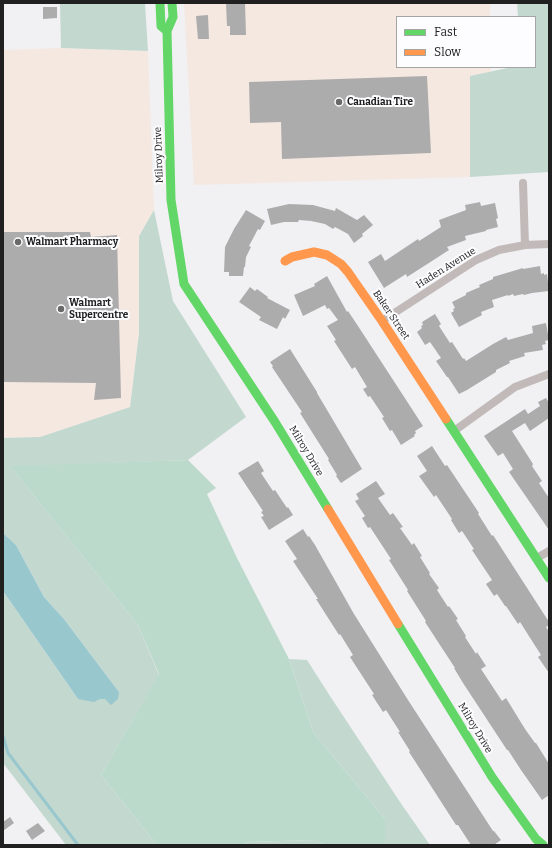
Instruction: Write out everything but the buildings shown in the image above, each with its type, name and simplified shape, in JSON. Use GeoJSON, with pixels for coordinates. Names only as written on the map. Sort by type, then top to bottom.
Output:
{"type":"FeatureCollection","features":[{"type":"Feature","properties":{"kind":"street","name":"Milroy Drive"},"geometry":{"type":"LineString","coordinates":[[160,3],[161,26],[166,31]]}},
{"type":"Feature","properties":{"kind":"street","name":"Milroy Drive"},"geometry":{"type":"LineString","coordinates":[[172,3],[173,17],[166,31],[172,200],[184,284],[275,422],[492,777],[536,839],[543,845]]}},
{"type":"Feature","properties":{"kind":"street"},"geometry":{"type":"LineString","coordinates":[[523,183],[524,244]]}},
{"type":"Feature","properties":{"kind":"street","name":"Haden Avenue"},"geometry":{"type":"LineString","coordinates":[[382,321],[476,260],[499,250],[524,244],[549,244]]}},
{"type":"Feature","properties":{"kind":"street","name":"Baker Street"},"geometry":{"type":"LineString","coordinates":[[284,261],[292,257],[314,252],[326,255],[341,264],[348,272],[382,321],[549,578]]}},
{"type":"Feature","properties":{"kind":"street"},"geometry":{"type":"LineString","coordinates":[[454,431],[515,387],[549,374]]}},
{"type":"Feature","properties":{"kind":"street"},"geometry":{"type":"LineString","coordinates":[[537,558],[549,551]]}},
{"type":"Feature","properties":{"kind":"shaded area"},"geometry":{"type":"Polygon","coordinates":[[[184,3],[490,3],[490,16],[396,16],[396,68],[491,68],[491,72],[470,76],[470,177],[194,185],[184,3]]]}},
{"type":"Feature","properties":{"kind":"shaded area"},"geometry":{"type":"Polygon","coordinates":[[[61,48],[148,51],[154,210],[139,236],[139,333],[130,407],[40,437],[3,438],[3,50],[61,48]]]}},
{"type":"Feature","properties":{"kind":"green space"},"geometry":{"type":"Polygon","coordinates":[[[60,3],[145,3],[148,51],[61,48],[60,3]]]}},
{"type":"Feature","properties":{"kind":"green space"},"geometry":{"type":"Polygon","coordinates":[[[517,3],[549,3],[549,172],[470,177],[470,76],[507,68],[536,68],[536,16],[518,16],[517,3]]]}},
{"type":"Feature","properties":{"kind":"green space"},"geometry":{"type":"Polygon","coordinates":[[[154,210],[173,301],[246,417],[188,460],[11,467],[138,625],[159,675],[101,775],[157,845],[66,845],[3,763],[3,591],[78,699],[105,699],[119,692],[64,619],[44,597],[16,545],[3,533],[3,438],[40,437],[130,407],[139,333],[139,236],[154,210]]]}},
{"type":"Feature","properties":{"kind":"green space"},"geometry":{"type":"Polygon","coordinates":[[[188,460],[216,488],[207,494],[237,558],[289,659],[313,732],[385,819],[385,845],[325,845],[315,840],[247,842],[242,845],[157,845],[101,775],[159,674],[138,625],[10,466],[188,460]]]}},
{"type":"Feature","properties":{"kind":"green space"},"geometry":{"type":"Polygon","coordinates":[[[289,659],[307,660],[430,845],[385,845],[385,819],[313,732],[289,659]]]}},
{"type":"Feature","properties":{"kind":"green space"},"geometry":{"type":"Polygon","coordinates":[[[315,840],[325,845],[242,845],[247,842],[315,840]]]}},
{"type":"Feature","properties":{"kind":"water"},"geometry":{"type":"Polygon","coordinates":[[[3,533],[16,545],[44,597],[64,619],[119,692],[118,699],[111,705],[105,699],[100,699],[94,702],[78,699],[3,591],[3,533]]]}},
{"type":"Feature","properties":{"kind":"waterway"},"geometry":{"type":"LineString","coordinates":[[3,736],[8,753],[78,845]]}},
{"type":"Feature","properties":{"kind":"traffic: fast"},"geometry":{"type":"LineString","coordinates":[[160,3],[161,26],[167,31]]}},
{"type":"Feature","properties":{"kind":"traffic: fast"},"geometry":{"type":"LineString","coordinates":[[172,3],[173,17],[167,31],[171,200],[184,284],[275,422],[328,509]]}},
{"type":"Feature","properties":{"kind":"traffic: fast"},"geometry":{"type":"LineString","coordinates":[[446,419],[549,578]]}},
{"type":"Feature","properties":{"kind":"traffic: fast"},"geometry":{"type":"LineString","coordinates":[[398,624],[492,777],[536,839],[543,845]]}},
{"type":"Feature","properties":{"kind":"traffic: slow"},"geometry":{"type":"LineString","coordinates":[[285,261],[292,257],[314,252],[327,255],[341,264],[382,321],[446,419]]}},
{"type":"Feature","properties":{"kind":"traffic: slow"},"geometry":{"type":"LineString","coordinates":[[328,509],[398,624]]}},
{"type":"Feature","properties":{"kind":"place","name":"Canadian Tire"},"geometry":{"type":"Point","coordinates":[339,102]}},
{"type":"Feature","properties":{"kind":"place","name":"Walmart Pharmacy"},"geometry":{"type":"Point","coordinates":[18,242]}},
{"type":"Feature","properties":{"kind":"place","name":"Walmart Supercentre"},"geometry":{"type":"Point","coordinates":[61,309]}}]}
